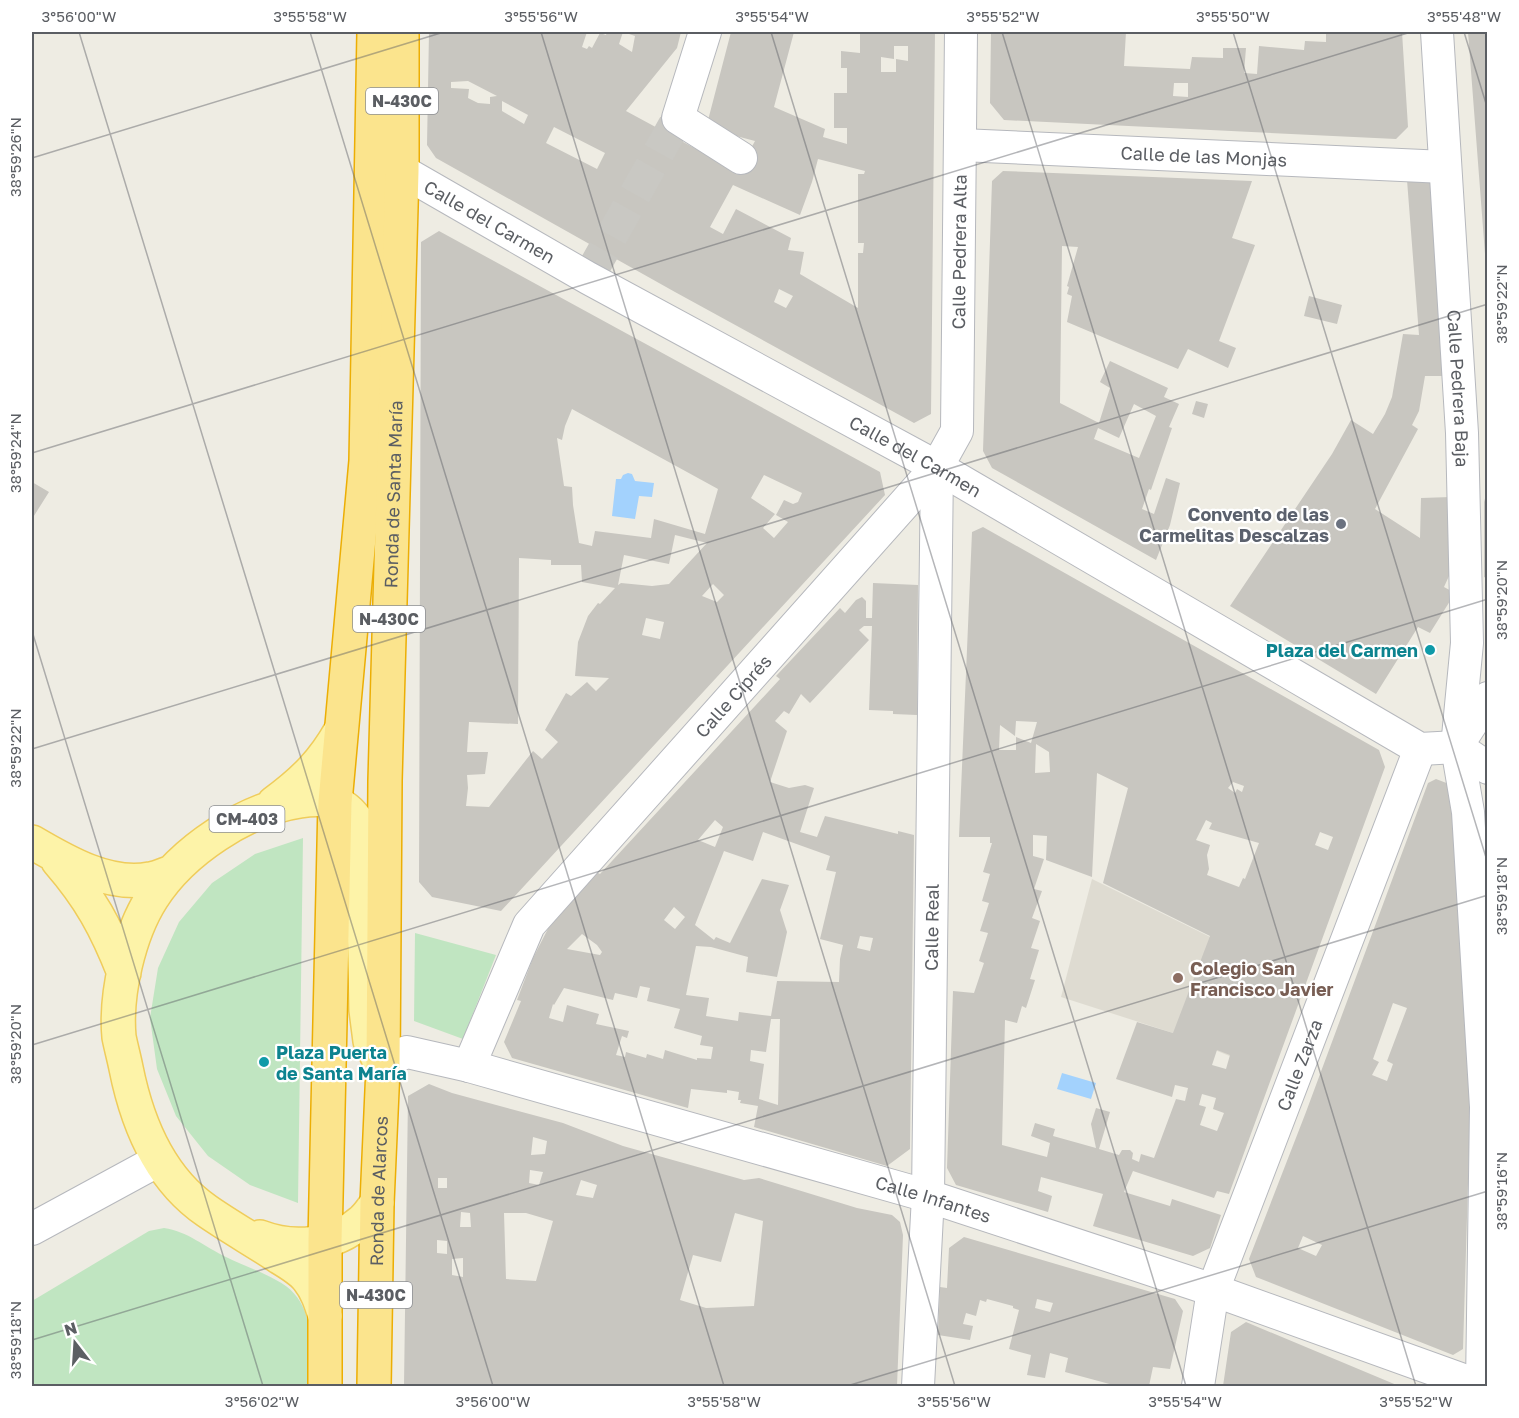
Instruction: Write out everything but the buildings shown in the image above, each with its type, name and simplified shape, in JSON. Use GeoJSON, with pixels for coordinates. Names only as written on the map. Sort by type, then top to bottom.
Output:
{"type":"FeatureCollection","features":[{"type":"Feature","properties":{"kind":"highway","name":"N-430C"},"geometry":{"type":"LineString","coordinates":[[374,32],[386,167]]}},
{"type":"Feature","properties":{"kind":"highway","name":"N-430C"},"geometry":{"type":"LineString","coordinates":[[386,167],[402,32]]}},
{"type":"Feature","properties":{"kind":"highway","name":"Ronda de Santa María"},"geometry":{"type":"LineString","coordinates":[[335,802],[366,461],[386,167]]}},
{"type":"Feature","properties":{"kind":"highway","name":"Ronda de Santa María"},"geometry":{"type":"LineString","coordinates":[[383,1068],[386,167]]}},
{"type":"Feature","properties":{"kind":"highway","name":"N-430C"},"geometry":{"type":"LineString","coordinates":[[325,1386],[325,1241],[335,802]]}},
{"type":"Feature","properties":{"kind":"highway","name":"Ronda de Alarcos"},"geometry":{"type":"LineString","coordinates":[[374,1386],[377,1203],[383,1068]]}},
{"type":"Feature","properties":{"kind":"main road"},"geometry":{"type":"LineString","coordinates":[[264,810],[293,790],[312,772],[329,752],[341,730]]}},
{"type":"Feature","properties":{"kind":"main road","name":"CM-403"},"geometry":{"type":"LineString","coordinates":[[172,872],[201,847],[234,824],[264,810],[314,798],[335,802]]}},
{"type":"Feature","properties":{"kind":"main road"},"geometry":{"type":"LineString","coordinates":[[335,802],[351,812],[362,827],[366,1010],[370,1041],[383,1068]]}},
{"type":"Feature","properties":{"kind":"main road"},"geometry":{"type":"LineString","coordinates":[[41,848],[92,872],[128,880],[150,879],[172,872]]}},
{"type":"Feature","properties":{"kind":"main road"},"geometry":{"type":"LineString","coordinates":[[41,848],[78,885],[97,912],[110,935],[124,973]]}},
{"type":"Feature","properties":{"kind":"main road"},"geometry":{"type":"LineString","coordinates":[[172,872],[152,898],[135,931],[124,973],[119,1037],[132,1100],[148,1140],[159,1160],[179,1185],[205,1210],[236,1228],[307,1278],[318,1296],[325,1316]]}},
{"type":"Feature","properties":{"kind":"main road"},"geometry":{"type":"LineString","coordinates":[[236,1228],[271,1241],[310,1245],[344,1234],[363,1221],[377,1203]]}},
{"type":"Feature","properties":{"kind":"street"},"geometry":{"type":"LineString","coordinates":[[705,32],[678,118],[741,158]]}},
{"type":"Feature","properties":{"kind":"street","name":"Calle Pedrera Alta"},"geometry":{"type":"LineString","coordinates":[[937,467],[957,431],[961,32]]}},
{"type":"Feature","properties":{"kind":"street","name":"Calle Pedrera Baja"},"geometry":{"type":"LineString","coordinates":[[1437,32],[1462,433],[1467,634],[1457,747],[1468,812],[1486,1107],[1481,1386]]}},
{"type":"Feature","properties":{"kind":"street","name":"Calle de las Monjas"},"geometry":{"type":"LineString","coordinates":[[961,145],[1445,167]]}},
{"type":"Feature","properties":{"kind":"street","name":"Calle del Carmen"},"geometry":{"type":"LineString","coordinates":[[386,167],[937,467],[1420,749]]}},
{"type":"Feature","properties":{"kind":"street","name":"Calle Ciprés"},"geometry":{"type":"LineString","coordinates":[[469,1066],[529,925],[937,467]]}},
{"type":"Feature","properties":{"kind":"street","name":"Calle Real"},"geometry":{"type":"LineString","coordinates":[[918,1386],[927,1196],[937,467]]}},
{"type":"Feature","properties":{"kind":"street"},"geometry":{"type":"LineString","coordinates":[[1457,747],[1488,698]]}},
{"type":"Feature","properties":{"kind":"street"},"geometry":{"type":"LineString","coordinates":[[1420,749],[1457,747],[1488,768]]}},
{"type":"Feature","properties":{"kind":"street","name":"Calle Zarza"},"geometry":{"type":"LineString","coordinates":[[1198,1386],[1213,1290],[1420,749]]}},
{"type":"Feature","properties":{"kind":"street","name":"Calle Infantes"},"geometry":{"type":"LineString","coordinates":[[383,1068],[394,1057],[407,1052],[469,1066],[927,1196],[1213,1290],[1481,1386]]}},
{"type":"Feature","properties":{"kind":"street"},"geometry":{"type":"LineString","coordinates":[[32,1230],[159,1160]]}},
{"type":"Feature","properties":{"kind":"shaded area","name":"Colegio San Francisco Javier"},"geometry":{"type":"Polygon","coordinates":[[[1092,879],[1290,976],[1259,1068],[1173,1033],[1061,997],[1092,879]]]}},
{"type":"Feature","properties":{"kind":"green space"},"geometry":{"type":"Polygon","coordinates":[[[303,838],[298,1203],[250,1185],[208,1156],[176,1116],[157,1069],[150,1018],[158,968],[179,922],[212,883],[255,854],[303,838]]]}},
{"type":"Feature","properties":{"kind":"green space"},"geometry":{"type":"Polygon","coordinates":[[[415,933],[496,955],[463,1039],[414,1021],[415,933]]]}},
{"type":"Feature","properties":{"kind":"green space"},"geometry":{"type":"Polygon","coordinates":[[[164,1228],[188,1236],[290,1289],[299,1300],[309,1326],[310,1386],[32,1386],[32,1301],[149,1231],[164,1228]]]}},
{"type":"Feature","properties":{"kind":"water"},"geometry":{"type":"Polygon","coordinates":[[[628,473],[632,474],[635,481],[654,483],[652,497],[639,496],[635,519],[612,516],[616,479],[621,479],[628,473]]]}},
{"type":"Feature","properties":{"kind":"water"},"geometry":{"type":"Polygon","coordinates":[[[1062,1073],[1096,1083],[1091,1099],[1057,1089],[1062,1073]]]}},
{"type":"Feature","properties":{"kind":"tunnel"},"geometry":{"type":"LineString","coordinates":[[588,278],[678,118]]}},
{"type":"Feature","properties":{"kind":"place","name":"Convento de las Carmelitas Descalzas"},"geometry":{"type":"Point","coordinates":[1341,524]}},
{"type":"Feature","properties":{"kind":"place","name":"Plaza del Carmen"},"geometry":{"type":"Point","coordinates":[1430,650]}},
{"type":"Feature","properties":{"kind":"place","name":"Colegio San Francisco Javier"},"geometry":{"type":"Point","coordinates":[1178,978]}},
{"type":"Feature","properties":{"kind":"place","name":"Plaza Puerta de Santa María"},"geometry":{"type":"Point","coordinates":[264,1062]}}]}
